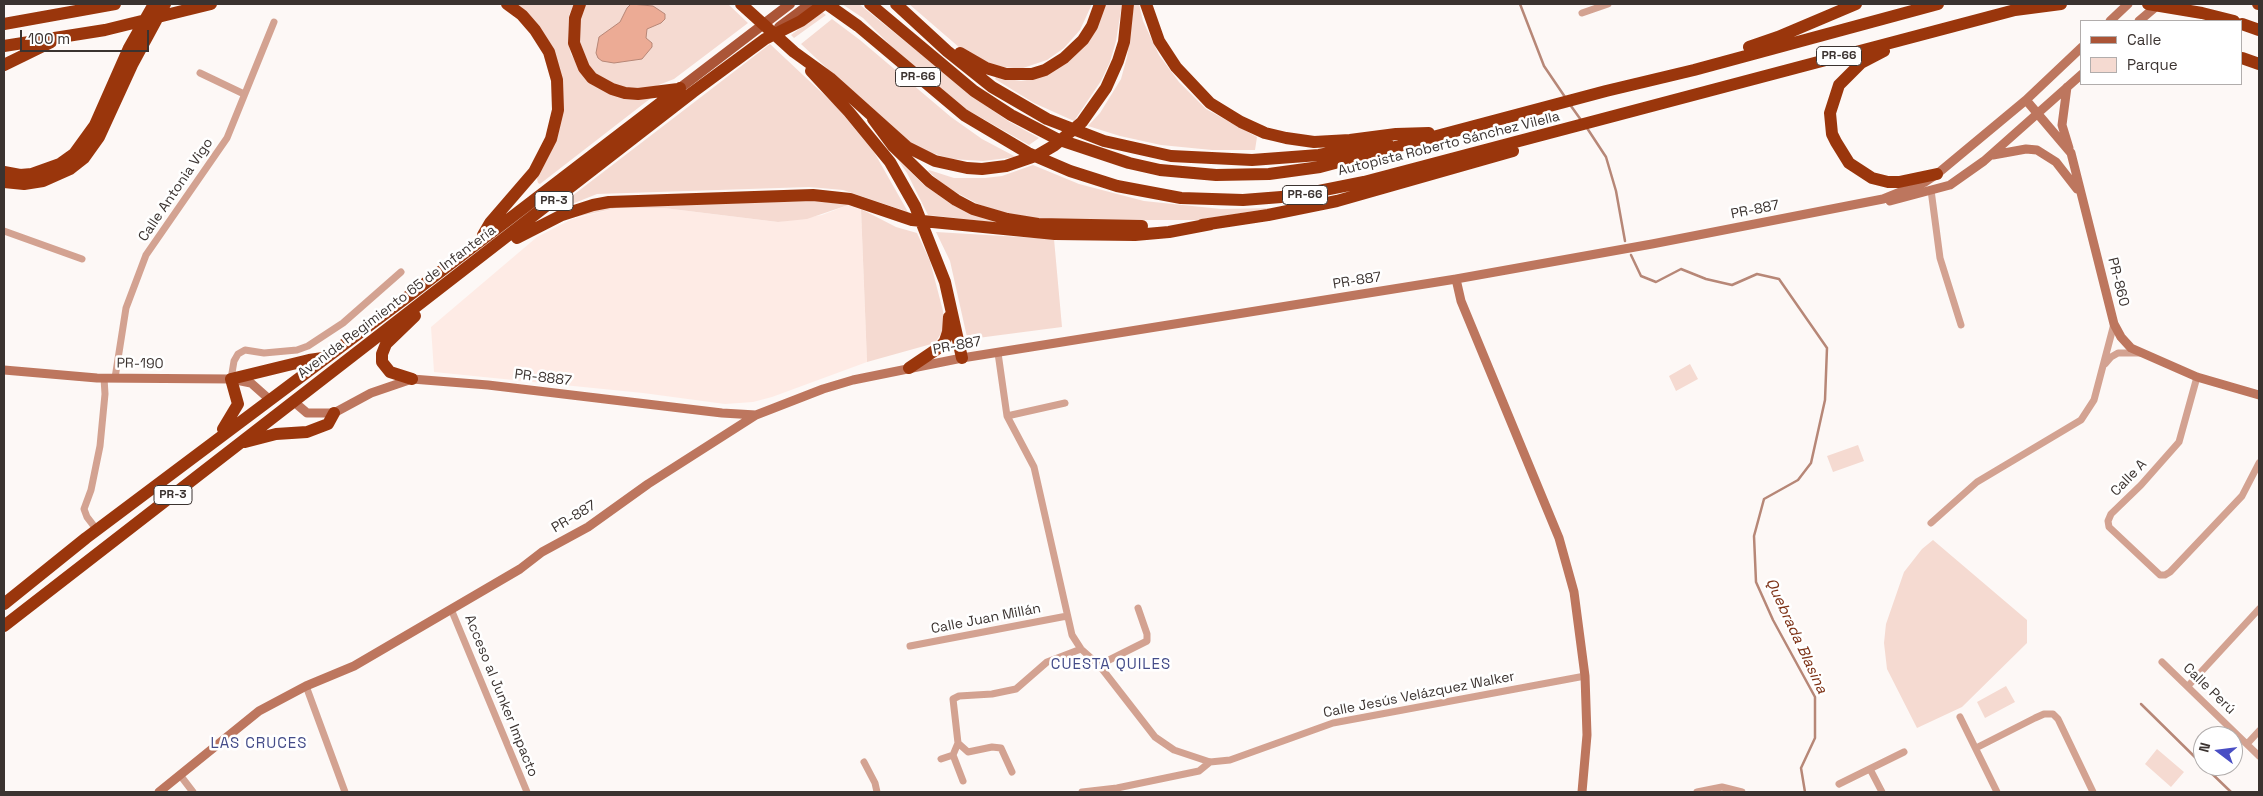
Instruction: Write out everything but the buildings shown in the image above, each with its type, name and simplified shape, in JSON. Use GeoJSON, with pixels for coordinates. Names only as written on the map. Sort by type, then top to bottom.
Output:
{"type":"FeatureCollection","features":[{"type":"Feature","properties":{"kind":"highway"},"geometry":{"type":"LineString","coordinates":[[4,24],[112,4]]}},
{"type":"Feature","properties":{"kind":"highway"},"geometry":{"type":"LineString","coordinates":[[4,172],[20,175],[32,174],[60,164],[74,154],[94,124],[126,56],[154,4]]}},
{"type":"Feature","properties":{"kind":"highway"},"geometry":{"type":"LineString","coordinates":[[4,182],[24,184],[43,181],[70,169],[84,158],[99,138],[132,65],[165,4]]}},
{"type":"Feature","properties":{"kind":"highway"},"geometry":{"type":"LineString","coordinates":[[4,46],[105,30],[211,4]]}},
{"type":"Feature","properties":{"kind":"highway"},"geometry":{"type":"LineString","coordinates":[[480,241],[490,223],[534,172],[551,139],[558,110],[557,80],[549,52],[531,25],[507,4]]}},
{"type":"Feature","properties":{"kind":"highway"},"geometry":{"type":"LineString","coordinates":[[580,4],[575,18],[574,43],[584,68],[592,78],[612,89],[625,93],[638,94],[680,88]]}},
{"type":"Feature","properties":{"kind":"highway"},"geometry":{"type":"LineString","coordinates":[[741,4],[794,52],[890,162],[916,206],[938,262],[950,300],[962,358]]}},
{"type":"Feature","properties":{"kind":"highway"},"geometry":{"type":"LineString","coordinates":[[765,39],[801,21],[825,4]]}},
{"type":"Feature","properties":{"kind":"highway","name":"Autopista Roberto Sánchez Vilella"},"geometry":{"type":"LineString","coordinates":[[825,4],[843,14],[964,115],[1028,153],[1070,171],[1117,186],[1174,196],[1215,200],[1268,200],[1364,182],[1620,116],[1843,55],[1904,41],[2015,10],[2061,4]]}},
{"type":"Feature","properties":{"kind":"highway","name":"Autopista Roberto Sánchez Vilella"},"geometry":{"type":"LineString","coordinates":[[870,4],[974,91],[1010,115],[1057,139],[1094,153],[1129,163],[1170,171],[1216,175],[1268,174],[1320,167],[1606,91],[1694,70],[1938,4]]}},
{"type":"Feature","properties":{"kind":"highway"},"geometry":{"type":"LineString","coordinates":[[896,4],[972,72],[1019,104],[1065,126],[1117,144],[1171,156],[1252,160],[1319,155],[1446,133]]}},
{"type":"Feature","properties":{"kind":"highway"},"geometry":{"type":"LineString","coordinates":[[922,26],[986,68],[1006,74],[1032,74],[1056,64],[1073,51],[1092,26],[1100,4]]}},
{"type":"Feature","properties":{"kind":"highway"},"geometry":{"type":"LineString","coordinates":[[794,52],[830,78],[873,119],[907,147],[935,161],[950,165],[966,168],[995,168],[1022,162],[1038,155],[1048,150],[1078,127],[1106,88],[1121,51],[1128,4]]}},
{"type":"Feature","properties":{"kind":"highway"},"geometry":{"type":"LineString","coordinates":[[1146,4],[1159,40],[1186,80],[1205,99],[1226,114],[1265,133],[1314,142],[1350,140],[1396,134],[1446,133]]}},
{"type":"Feature","properties":{"kind":"highway"},"geometry":{"type":"LineString","coordinates":[[1694,70],[1856,4]]}},
{"type":"Feature","properties":{"kind":"highway"},"geometry":{"type":"LineString","coordinates":[[2148,4],[2202,13],[2230,20]]}},
{"type":"Feature","properties":{"kind":"highway"},"geometry":{"type":"LineString","coordinates":[[2243,24],[2259,30]]}},
{"type":"Feature","properties":{"kind":"highway"},"geometry":{"type":"LineString","coordinates":[[4,65],[43,47],[56,38]]}},
{"type":"Feature","properties":{"kind":"highway","name":"Avenida Regimiento 65 de Infantería"},"geometry":{"type":"LineString","coordinates":[[4,626],[293,401],[765,39]]}},
{"type":"Feature","properties":{"kind":"highway"},"geometry":{"type":"LineString","coordinates":[[1904,41],[1868,58],[1845,76],[1839,85],[1832,103],[1830,124],[1832,134],[1849,163],[1872,178],[1888,182],[1899,182],[1937,174]]}},
{"type":"Feature","properties":{"kind":"highway"},"geometry":{"type":"LineString","coordinates":[[2243,58],[2259,64]]}},
{"type":"Feature","properties":{"kind":"highway","name":"Avenida Regimiento 65 de Infantería"},"geometry":{"type":"LineString","coordinates":[[4,604],[97,530],[680,88]]}},
{"type":"Feature","properties":{"kind":"highway"},"geometry":{"type":"LineString","coordinates":[[873,119],[893,146],[929,181],[956,200],[983,212],[1024,222],[1055,225],[1211,224]]}},
{"type":"Feature","properties":{"kind":"highway"},"geometry":{"type":"LineString","coordinates":[[464,270],[495,254],[520,235],[562,215],[593,204],[628,201],[813,195],[835,196],[850,199],[912,220],[1055,234],[1135,235],[1169,232],[1287,212],[1337,201],[1515,151],[1537,136]]}},
{"type":"Feature","properties":{"kind":"highway"},"geometry":{"type":"LineString","coordinates":[[909,368],[940,347],[945,341],[948,332],[948,307],[938,262]]}},
{"type":"Feature","properties":{"kind":"highway"},"geometry":{"type":"LineString","coordinates":[[412,379],[390,372],[382,362],[382,354],[386,344],[408,323],[436,291]]}},
{"type":"Feature","properties":{"kind":"highway"},"geometry":{"type":"LineString","coordinates":[[216,440],[236,411],[238,404],[231,379],[324,358]]}},
{"type":"Feature","properties":{"kind":"highway"},"geometry":{"type":"LineString","coordinates":[[236,445],[276,434],[306,432],[328,424],[334,413]]}},
{"type":"Feature","properties":{"kind":"main road","name":"Avenida Regimiento 65 de Infantería"},"geometry":{"type":"LineString","coordinates":[[680,88],[790,4]]}},
{"type":"Feature","properties":{"kind":"main road","name":"Avenida Regimiento 65 de Infantería"},"geometry":{"type":"LineString","coordinates":[[765,39],[810,4]]}},
{"type":"Feature","properties":{"kind":"street"},"geometry":{"type":"LineString","coordinates":[[1582,13],[1608,4]]}},
{"type":"Feature","properties":{"kind":"street"},"geometry":{"type":"LineString","coordinates":[[2111,20],[2128,4]]}},
{"type":"Feature","properties":{"kind":"street"},"geometry":{"type":"LineString","coordinates":[[2141,20],[2158,4]]}},
{"type":"Feature","properties":{"kind":"street","name":"Calle Antonia Vigo"},"geometry":{"type":"LineString","coordinates":[[115,378],[126,308],[146,255],[227,138],[274,22]]}},
{"type":"Feature","properties":{"kind":"street","name":"PR-887"},"geometry":{"type":"LineString","coordinates":[[159,792],[259,711],[306,686],[354,666],[520,569],[542,552],[588,526],[648,484],[756,415],[850,380],[909,368],[1456,279],[1652,244],[1883,199],[1925,182],[1937,174],[2026,100],[2080,49]]}},
{"type":"Feature","properties":{"kind":"street"},"geometry":{"type":"LineString","coordinates":[[200,74],[244,94]]}},
{"type":"Feature","properties":{"kind":"street","name":"PR-887"},"geometry":{"type":"LineString","coordinates":[[1865,202],[1893,201],[1950,185],[1991,156],[2080,76]]}},
{"type":"Feature","properties":{"kind":"street"},"geometry":{"type":"LineString","coordinates":[[2067,87],[2062,124],[2071,153]]}},
{"type":"Feature","properties":{"kind":"street","name":"PR-860"},"geometry":{"type":"LineString","coordinates":[[2026,100],[2071,153],[2114,324],[2121,337],[2132,348],[2143,354],[2197,378],[2259,396]]}},
{"type":"Feature","properties":{"kind":"street"},"geometry":{"type":"LineString","coordinates":[[1991,156],[2026,149],[2037,150],[2056,162],[2069,175],[2083,198]]}},
{"type":"Feature","properties":{"kind":"street"},"geometry":{"type":"LineString","coordinates":[[1931,190],[1940,258],[1961,325]]}},
{"type":"Feature","properties":{"kind":"street"},"geometry":{"type":"LineString","coordinates":[[4,231],[82,259]]}},
{"type":"Feature","properties":{"kind":"street"},"geometry":{"type":"LineString","coordinates":[[231,379],[234,360],[238,354],[245,350],[264,353],[297,350],[308,346],[343,323],[400,272]]}},
{"type":"Feature","properties":{"kind":"street"},"geometry":{"type":"LineString","coordinates":[[1456,279],[1461,301],[1559,538],[1574,592],[1585,676],[1588,744],[1582,792]]}},
{"type":"Feature","properties":{"kind":"street"},"geometry":{"type":"LineString","coordinates":[[1931,523],[1977,482],[2081,420],[2094,400],[2114,324]]}},
{"type":"Feature","properties":{"kind":"street","name":"Calle Jesús Velázquez Walker"},"geometry":{"type":"LineString","coordinates":[[998,353],[1007,416],[1034,467],[1072,635],[1081,650],[1099,665],[1155,737],[1174,750],[1210,762],[1230,760],[1333,723],[1585,676]]}},
{"type":"Feature","properties":{"kind":"street"},"geometry":{"type":"LineString","coordinates":[[2103,366],[2111,357],[2118,353],[2143,354]]}},
{"type":"Feature","properties":{"kind":"street","name":"PR-190"},"geometry":{"type":"LineString","coordinates":[[4,370],[104,378],[231,379],[251,383],[270,399]]}},
{"type":"Feature","properties":{"kind":"street"},"geometry":{"type":"LineString","coordinates":[[97,530],[87,518],[84,509],[91,490],[100,446],[105,394],[104,378]]}},
{"type":"Feature","properties":{"kind":"street","name":"Calle A"},"geometry":{"type":"LineString","coordinates":[[2197,378],[2179,442],[2141,485],[2111,514],[2108,520],[2108,528],[2160,575],[2165,575],[2242,496],[2259,463]]}},
{"type":"Feature","properties":{"kind":"street","name":"PR-8887"},"geometry":{"type":"LineString","coordinates":[[334,413],[371,393],[412,379],[488,385],[722,413],[756,415]]}},
{"type":"Feature","properties":{"kind":"street"},"geometry":{"type":"LineString","coordinates":[[293,401],[308,413],[334,413]]}},
{"type":"Feature","properties":{"kind":"street"},"geometry":{"type":"LineString","coordinates":[[1007,416],[1065,403]]}},
{"type":"Feature","properties":{"kind":"street"},"geometry":{"type":"LineString","coordinates":[[1099,665],[1147,641],[1147,634],[1138,608]]}},
{"type":"Feature","properties":{"kind":"street"},"geometry":{"type":"LineString","coordinates":[[2188,686],[2259,608]]}},
{"type":"Feature","properties":{"kind":"street","name":"Acceso al Junker Impacto"},"geometry":{"type":"LineString","coordinates":[[451,609],[527,792]]}},
{"type":"Feature","properties":{"kind":"street","name":"Calle Juan Millán"},"geometry":{"type":"LineString","coordinates":[[910,646],[1067,616]]}},
{"type":"Feature","properties":{"kind":"street"},"geometry":{"type":"LineString","coordinates":[[963,781],[953,755],[958,743],[958,731],[953,698],[1016,689],[1046,662],[1081,650]]}},
{"type":"Feature","properties":{"kind":"street","name":"Calle Perú"},"geometry":{"type":"LineString","coordinates":[[2162,662],[2259,756]]}},
{"type":"Feature","properties":{"kind":"street"},"geometry":{"type":"LineString","coordinates":[[306,686],[345,792]]}},
{"type":"Feature","properties":{"kind":"street"},"geometry":{"type":"LineString","coordinates":[[1976,748],[2044,714],[2053,714],[2058,719],[2093,792]]}},
{"type":"Feature","properties":{"kind":"street"},"geometry":{"type":"LineString","coordinates":[[1960,718],[1997,792]]}},
{"type":"Feature","properties":{"kind":"street"},"geometry":{"type":"LineString","coordinates":[[2247,744],[2259,731]]}},
{"type":"Feature","properties":{"kind":"street"},"geometry":{"type":"LineString","coordinates":[[958,743],[968,752],[992,747],[1001,748],[1012,772]]}},
{"type":"Feature","properties":{"kind":"street"},"geometry":{"type":"LineString","coordinates":[[1839,784],[1904,752]]}},
{"type":"Feature","properties":{"kind":"street"},"geometry":{"type":"LineString","coordinates":[[941,759],[953,755]]}},
{"type":"Feature","properties":{"kind":"street"},"geometry":{"type":"LineString","coordinates":[[864,762],[875,783],[877,792]]}},
{"type":"Feature","properties":{"kind":"street"},"geometry":{"type":"LineString","coordinates":[[1082,792],[1117,790],[1199,771],[1210,762]]}},
{"type":"Feature","properties":{"kind":"street"},"geometry":{"type":"LineString","coordinates":[[1870,769],[1882,792]]}},
{"type":"Feature","properties":{"kind":"street"},"geometry":{"type":"LineString","coordinates":[[180,775],[193,792]]}},
{"type":"Feature","properties":{"kind":"street"},"geometry":{"type":"LineString","coordinates":[[1697,792],[1722,787],[1742,792]]}},
{"type":"Feature","properties":{"kind":"shaded area"},"geometry":{"type":"Polygon","coordinates":[[[631,4],[653,6],[665,14],[665,19],[661,23],[647,29],[646,38],[652,43],[652,47],[642,59],[614,63],[602,61],[596,53],[599,37],[620,22],[631,4]]]}},
{"type":"Feature","properties":{"kind":"shaded area"},"geometry":{"type":"Polygon","coordinates":[[[848,205],[861,209],[867,362],[772,397],[753,402],[725,404],[643,393],[434,372],[431,327],[537,237],[572,219],[617,208],[664,208],[778,222],[822,215],[848,205]]]}},
{"type":"Feature","properties":{"kind":"green space"},"geometry":{"type":"Polygon","coordinates":[[[517,4],[574,4],[569,15],[568,42],[571,54],[583,75],[651,98],[540,184],[537,179],[562,80],[517,4]]]}},
{"type":"Feature","properties":{"kind":"green space"},"geometry":{"type":"Polygon","coordinates":[[[584,4],[728,4],[748,23],[674,79],[651,88],[621,89],[592,72],[578,45],[579,14],[584,4]]]}},
{"type":"Feature","properties":{"kind":"green space"},"geometry":{"type":"Polygon","coordinates":[[[842,4],[859,4],[975,98],[1008,121],[1039,138],[1029,145],[964,108],[901,56],[863,18],[842,4]]]}},
{"type":"Feature","properties":{"kind":"green space"},"geometry":{"type":"Polygon","coordinates":[[[909,4],[1092,4],[1080,30],[1064,48],[1047,60],[1023,68],[1014,68],[995,66],[960,48],[909,4]]]}},
{"type":"Feature","properties":{"kind":"green space"},"geometry":{"type":"Polygon","coordinates":[[[1105,4],[1122,4],[1116,41],[1110,62],[1101,81],[1074,121],[1034,103],[995,79],[996,77],[1021,81],[1033,79],[1056,69],[1105,4]]]}},
{"type":"Feature","properties":{"kind":"green space"},"geometry":{"type":"Polygon","coordinates":[[[1134,4],[1139,4],[1143,21],[1159,55],[1179,82],[1206,109],[1257,137],[1255,150],[1212,150],[1161,145],[1120,136],[1088,126],[1100,113],[1121,79],[1127,57],[1134,4]]]}},
{"type":"Feature","properties":{"kind":"green space"},"geometry":{"type":"Polygon","coordinates":[[[822,12],[826,15],[794,38],[791,35],[822,12]]]}},
{"type":"Feature","properties":{"kind":"green space"},"geometry":{"type":"Polygon","coordinates":[[[832,19],[860,40],[951,117],[982,139],[1016,157],[983,161],[951,159],[923,150],[897,134],[801,44],[832,19]]]}},
{"type":"Feature","properties":{"kind":"green space"},"geometry":{"type":"Polygon","coordinates":[[[770,44],[836,106],[874,152],[908,212],[843,190],[809,187],[597,194],[562,208],[559,206],[770,44]]]}},
{"type":"Feature","properties":{"kind":"green space"},"geometry":{"type":"Polygon","coordinates":[[[898,160],[924,185],[948,202],[1000,223],[928,215],[907,173],[898,160]]]}},
{"type":"Feature","properties":{"kind":"green space"},"geometry":{"type":"Polygon","coordinates":[[[1033,165],[1079,184],[1144,201],[1221,209],[1273,208],[1197,220],[1046,220],[1005,213],[978,204],[946,187],[928,171],[954,178],[985,178],[1002,176],[1033,165]]]}},
{"type":"Feature","properties":{"kind":"green space"},"geometry":{"type":"Polygon","coordinates":[[[818,201],[848,205],[807,219],[778,222],[664,208],[617,208],[557,221],[602,206],[818,201]]]}},
{"type":"Feature","properties":{"kind":"green space"},"geometry":{"type":"Polygon","coordinates":[[[861,209],[896,227],[917,233],[930,261],[943,311],[945,327],[935,343],[867,362],[861,209]]]}},
{"type":"Feature","properties":{"kind":"green space"},"geometry":{"type":"Polygon","coordinates":[[[936,232],[1054,239],[1062,327],[970,339],[967,337],[950,261],[936,232]]]}},
{"type":"Feature","properties":{"kind":"green space"},"geometry":{"type":"Polygon","coordinates":[[[1690,364],[1698,379],[1676,391],[1669,376],[1690,364]]]}},
{"type":"Feature","properties":{"kind":"green space"},"geometry":{"type":"Polygon","coordinates":[[[1858,445],[1864,461],[1833,472],[1827,456],[1858,445]]]}},
{"type":"Feature","properties":{"kind":"green space"},"geometry":{"type":"Polygon","coordinates":[[[1933,540],[2027,620],[2027,643],[1962,707],[1917,728],[1887,669],[1884,643],[1886,624],[1904,572],[1922,549],[1933,540]]]}},
{"type":"Feature","properties":{"kind":"green space"},"geometry":{"type":"Polygon","coordinates":[[[2006,686],[2015,702],[1985,718],[1977,702],[2006,686]]]}},
{"type":"Feature","properties":{"kind":"green space"},"geometry":{"type":"Polygon","coordinates":[[[2157,749],[2184,772],[2171,787],[2145,764],[2157,749]]]}},
{"type":"Feature","properties":{"kind":"waterway","name":"Quebrada Blasina"},"geometry":{"type":"LineString","coordinates":[[1520,4],[1544,66],[1565,97]]}},
{"type":"Feature","properties":{"kind":"waterway","name":"Quebrada Blasina"},"geometry":{"type":"LineString","coordinates":[[1571,106],[1581,120]]}},
{"type":"Feature","properties":{"kind":"waterway","name":"Quebrada Blasina"},"geometry":{"type":"LineString","coordinates":[[1587,128],[1606,157],[1616,191],[1625,241]]}},
{"type":"Feature","properties":{"kind":"waterway","name":"Quebrada Blasina"},"geometry":{"type":"LineString","coordinates":[[1631,255],[1641,276],[1656,282],[1681,269],[1706,279],[1732,285],[1757,274],[1779,279],[1827,348],[1825,400],[1811,463],[1798,480],[1764,499],[1754,536],[1756,582],[1773,620],[1815,697],[1815,738],[1801,768],[1805,792]]}},
{"type":"Feature","properties":{"kind":"waterway"},"geometry":{"type":"LineString","coordinates":[[2141,704],[2193,755]]}},
{"type":"Feature","properties":{"kind":"waterway"},"geometry":{"type":"LineString","coordinates":[[2214,776],[2231,792]]}},
{"type":"Feature","properties":{"kind":"district","name":"CUESTA QUILES"},"geometry":{"type":"Point","coordinates":[1111,665]}},
{"type":"Feature","properties":{"kind":"district","name":"LAS CRUCES"},"geometry":{"type":"Point","coordinates":[259,744]}}]}
